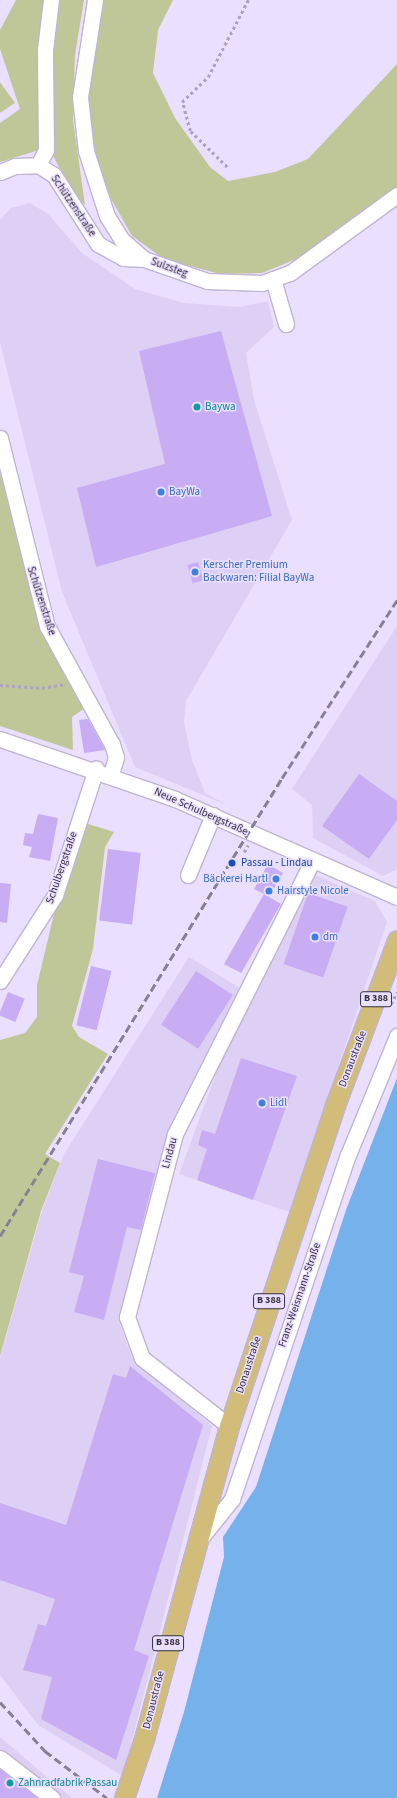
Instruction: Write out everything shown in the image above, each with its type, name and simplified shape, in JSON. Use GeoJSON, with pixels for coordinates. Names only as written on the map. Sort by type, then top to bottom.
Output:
{"type":"FeatureCollection","features":[{"type":"Feature","properties":{"kind":"main road","name":"Donaustraße"},"geometry":{"type":"LineString","coordinates":[[124,1798],[144,1739],[193,1548],[229,1426],[331,1115],[397,940]]}},
{"type":"Feature","properties":{"kind":"street"},"geometry":{"type":"LineString","coordinates":[[0,172],[15,166],[38,165],[46,150],[45,50],[51,0]]}},
{"type":"Feature","properties":{"kind":"street","name":"Sulzsteg"},"geometry":{"type":"LineString","coordinates":[[95,0],[80,97],[86,151],[107,216],[122,240],[144,259],[207,280],[238,284],[273,279],[290,273],[325,250],[397,195]]}},
{"type":"Feature","properties":{"kind":"street","name":"Schützenstraße"},"geometry":{"type":"LineString","coordinates":[[38,165],[54,175],[98,244],[124,258],[144,259]]}},
{"type":"Feature","properties":{"kind":"street"},"geometry":{"type":"LineString","coordinates":[[273,279],[286,324]]}},
{"type":"Feature","properties":{"kind":"street","name":"Schützenstraße"},"geometry":{"type":"LineString","coordinates":[[0,438],[47,626],[112,744],[116,757],[111,774]]}},
{"type":"Feature","properties":{"kind":"street","name":"Neue Schulbergstraße"},"geometry":{"type":"LineString","coordinates":[[0,739],[111,774],[213,815],[312,862],[397,897]]}},
{"type":"Feature","properties":{"kind":"street","name":"Schulbergstraße"},"geometry":{"type":"LineString","coordinates":[[0,981],[55,895],[96,769]]}},
{"type":"Feature","properties":{"kind":"street"},"geometry":{"type":"LineString","coordinates":[[188,875],[213,815]]}},
{"type":"Feature","properties":{"kind":"street","name":"Lindau"},"geometry":{"type":"LineString","coordinates":[[229,1426],[142,1358],[127,1317],[175,1134],[312,862]]}},
{"type":"Feature","properties":{"kind":"street","name":"Franz-Weismann-Straße"},"geometry":{"type":"LineString","coordinates":[[193,1548],[232,1499],[348,1155],[397,1036]]}},
{"type":"Feature","properties":{"kind":"street"},"geometry":{"type":"LineString","coordinates":[[0,1758],[52,1798]]}},
{"type":"Feature","properties":{"kind":"path"},"geometry":{"type":"LineString","coordinates":[[227,167],[190,131],[182,102],[208,77],[248,0]]}},
{"type":"Feature","properties":{"kind":"path"},"geometry":{"type":"LineString","coordinates":[[0,685],[42,688],[68,683]]}},
{"type":"Feature","properties":{"kind":"path"},"geometry":{"type":"LineString","coordinates":[[244,852],[248,845]]}},
{"type":"Feature","properties":{"kind":"shaded area"},"geometry":{"type":"Polygon","coordinates":[[[30,203],[48,214],[82,253],[135,289],[184,303],[239,307],[268,301],[274,327],[246,353],[254,400],[292,520],[186,701],[184,722],[192,760],[205,793],[227,805],[135,767],[62,592],[0,342],[0,220],[11,208],[30,203]]]}},
{"type":"Feature","properties":{"kind":"shaded area"},"geometry":{"type":"Polygon","coordinates":[[[397,626],[397,869],[383,876],[313,838],[312,805],[292,789],[397,626]]]}},
{"type":"Feature","properties":{"kind":"shaded area"},"geometry":{"type":"Polygon","coordinates":[[[315,875],[375,901],[387,922],[289,1212],[179,1174],[227,1044],[315,875]]]}},
{"type":"Feature","properties":{"kind":"shaded area"},"geometry":{"type":"Polygon","coordinates":[[[189,957],[240,988],[171,1123],[120,1325],[132,1358],[212,1426],[123,1776],[38,1725],[0,1675],[0,1358],[42,1211],[64,1154],[189,957]]]}},
{"type":"Feature","properties":{"kind":"shaded area"},"geometry":{"type":"Polygon","coordinates":[[[0,1737],[72,1798],[0,1798],[0,1737]]]}},
{"type":"Feature","properties":{"kind":"green space"},"geometry":{"type":"Polygon","coordinates":[[[16,0],[84,0],[75,55],[73,120],[85,205],[70,190],[49,147],[0,162],[0,123],[20,109],[0,49],[0,30],[16,0]]]}},
{"type":"Feature","properties":{"kind":"green space"},"geometry":{"type":"Polygon","coordinates":[[[104,0],[173,0],[158,30],[153,73],[175,118],[210,167],[228,181],[275,172],[308,159],[397,64],[397,189],[311,253],[262,273],[220,274],[164,259],[132,236],[101,181],[87,103],[104,0]]]}},
{"type":"Feature","properties":{"kind":"green space"},"geometry":{"type":"Polygon","coordinates":[[[0,82],[15,103],[0,113],[0,82]]]}},
{"type":"Feature","properties":{"kind":"green space"},"geometry":{"type":"Polygon","coordinates":[[[0,473],[39,626],[88,706],[72,717],[73,750],[0,726],[0,473]]]}},
{"type":"Feature","properties":{"kind":"green space"},"geometry":{"type":"Polygon","coordinates":[[[85,823],[114,832],[105,847],[93,949],[72,1026],[79,1037],[108,1054],[45,1154],[60,1163],[41,1211],[0,1356],[0,1040],[25,1033],[37,1017],[37,985],[54,914],[85,823]]]}},
{"type":"Feature","properties":{"kind":"water"},"geometry":{"type":"Polygon","coordinates":[[[397,1078],[397,1798],[157,1798],[184,1712],[224,1557],[223,1537],[256,1487],[346,1210],[397,1078]]]}},
{"type":"Feature","properties":{"kind":"building","name":"Baywa"},"geometry":{"type":"Polygon","coordinates":[[[221,331],[272,516],[96,567],[77,488],[165,464],[139,351],[221,331]]]}},
{"type":"Feature","properties":{"kind":"building","name":"Kerscher Premium Backwaren: Filial BayWa"},"geometry":{"type":"Polygon","coordinates":[[[198,562],[203,580],[193,583],[187,565],[198,562]]]}},
{"type":"Feature","properties":{"kind":"building"},"geometry":{"type":"Polygon","coordinates":[[[88,719],[105,750],[84,753],[79,720],[88,719]]]}},
{"type":"Feature","properties":{"kind":"building"},"geometry":{"type":"Polygon","coordinates":[[[359,774],[397,801],[397,820],[369,859],[322,826],[359,774]]]}},
{"type":"Feature","properties":{"kind":"building"},"geometry":{"type":"Polygon","coordinates":[[[38,814],[58,818],[50,861],[29,857],[32,847],[23,845],[25,833],[33,834],[38,814]]]}},
{"type":"Feature","properties":{"kind":"building"},"geometry":{"type":"Polygon","coordinates":[[[108,849],[141,853],[132,924],[99,920],[108,849]]]}},
{"type":"Feature","properties":{"kind":"building"},"geometry":{"type":"Polygon","coordinates":[[[268,864],[283,873],[269,897],[281,904],[241,973],[224,964],[264,894],[254,889],[268,864]]]}},
{"type":"Feature","properties":{"kind":"building"},"geometry":{"type":"Polygon","coordinates":[[[0,883],[11,884],[7,923],[0,922],[0,883]]]}},
{"type":"Feature","properties":{"kind":"building","name":"dm"},"geometry":{"type":"Polygon","coordinates":[[[308,893],[348,907],[323,978],[284,964],[308,893]]]}},
{"type":"Feature","properties":{"kind":"building"},"geometry":{"type":"Polygon","coordinates":[[[91,966],[111,971],[97,1030],[76,1025],[91,966]]]}},
{"type":"Feature","properties":{"kind":"building"},"geometry":{"type":"Polygon","coordinates":[[[196,971],[233,995],[198,1049],[161,1025],[196,971]]]}},
{"type":"Feature","properties":{"kind":"building"},"geometry":{"type":"Polygon","coordinates":[[[8,992],[25,999],[15,1022],[0,1016],[0,1012],[8,992]]]}},
{"type":"Feature","properties":{"kind":"building"},"geometry":{"type":"Polygon","coordinates":[[[241,1058],[297,1076],[253,1200],[197,1180],[207,1149],[198,1145],[202,1130],[215,1134],[241,1058]]]}},
{"type":"Feature","properties":{"kind":"building"},"geometry":{"type":"Polygon","coordinates":[[[98,1159],[155,1173],[141,1230],[127,1227],[104,1320],[74,1312],[84,1276],[69,1272],[98,1159]]]}},
{"type":"Feature","properties":{"kind":"building","name":"Zahnradfabrik Passau"},"geometry":{"type":"Polygon","coordinates":[[[130,1366],[203,1425],[134,1650],[149,1656],[116,1760],[41,1719],[52,1677],[23,1670],[38,1624],[46,1626],[55,1599],[0,1580],[0,1503],[66,1525],[113,1374],[126,1378],[130,1366]]]}},
{"type":"Feature","properties":{"kind":"building","name":"Zahnradfabrik Passau"},"geometry":{"type":"Polygon","coordinates":[[[0,1769],[37,1798],[0,1798],[0,1769]]]}},
{"type":"Feature","properties":{"kind":"railway"},"geometry":{"type":"LineString","coordinates":[[0,1236],[282,778],[397,600]]}},
{"type":"Feature","properties":{"kind":"railway"},"geometry":{"type":"LineString","coordinates":[[0,1702],[45,1751],[107,1798]]}},
{"type":"Feature","properties":{"kind":"place","name":"Baywa"},"geometry":{"type":"Point","coordinates":[197,407]}},
{"type":"Feature","properties":{"kind":"place","name":"BayWa"},"geometry":{"type":"Point","coordinates":[161,492]}},
{"type":"Feature","properties":{"kind":"place","name":"Kerscher Premium Backwaren: Filial BayWa"},"geometry":{"type":"Point","coordinates":[195,572]}},
{"type":"Feature","properties":{"kind":"place","name":"Passau - Lindau"},"geometry":{"type":"Point","coordinates":[232,863]}},
{"type":"Feature","properties":{"kind":"place","name":"Bäckerei Hartl"},"geometry":{"type":"Point","coordinates":[276,879]}},
{"type":"Feature","properties":{"kind":"place","name":"Hairstyle Nicole"},"geometry":{"type":"Point","coordinates":[269,891]}},
{"type":"Feature","properties":{"kind":"place","name":"dm"},"geometry":{"type":"Point","coordinates":[315,937]}},
{"type":"Feature","properties":{"kind":"place","name":"Lidl"},"geometry":{"type":"Point","coordinates":[262,1103]}},
{"type":"Feature","properties":{"kind":"place","name":"Zahnradfabrik Passau"},"geometry":{"type":"Point","coordinates":[10,1783]}}]}
